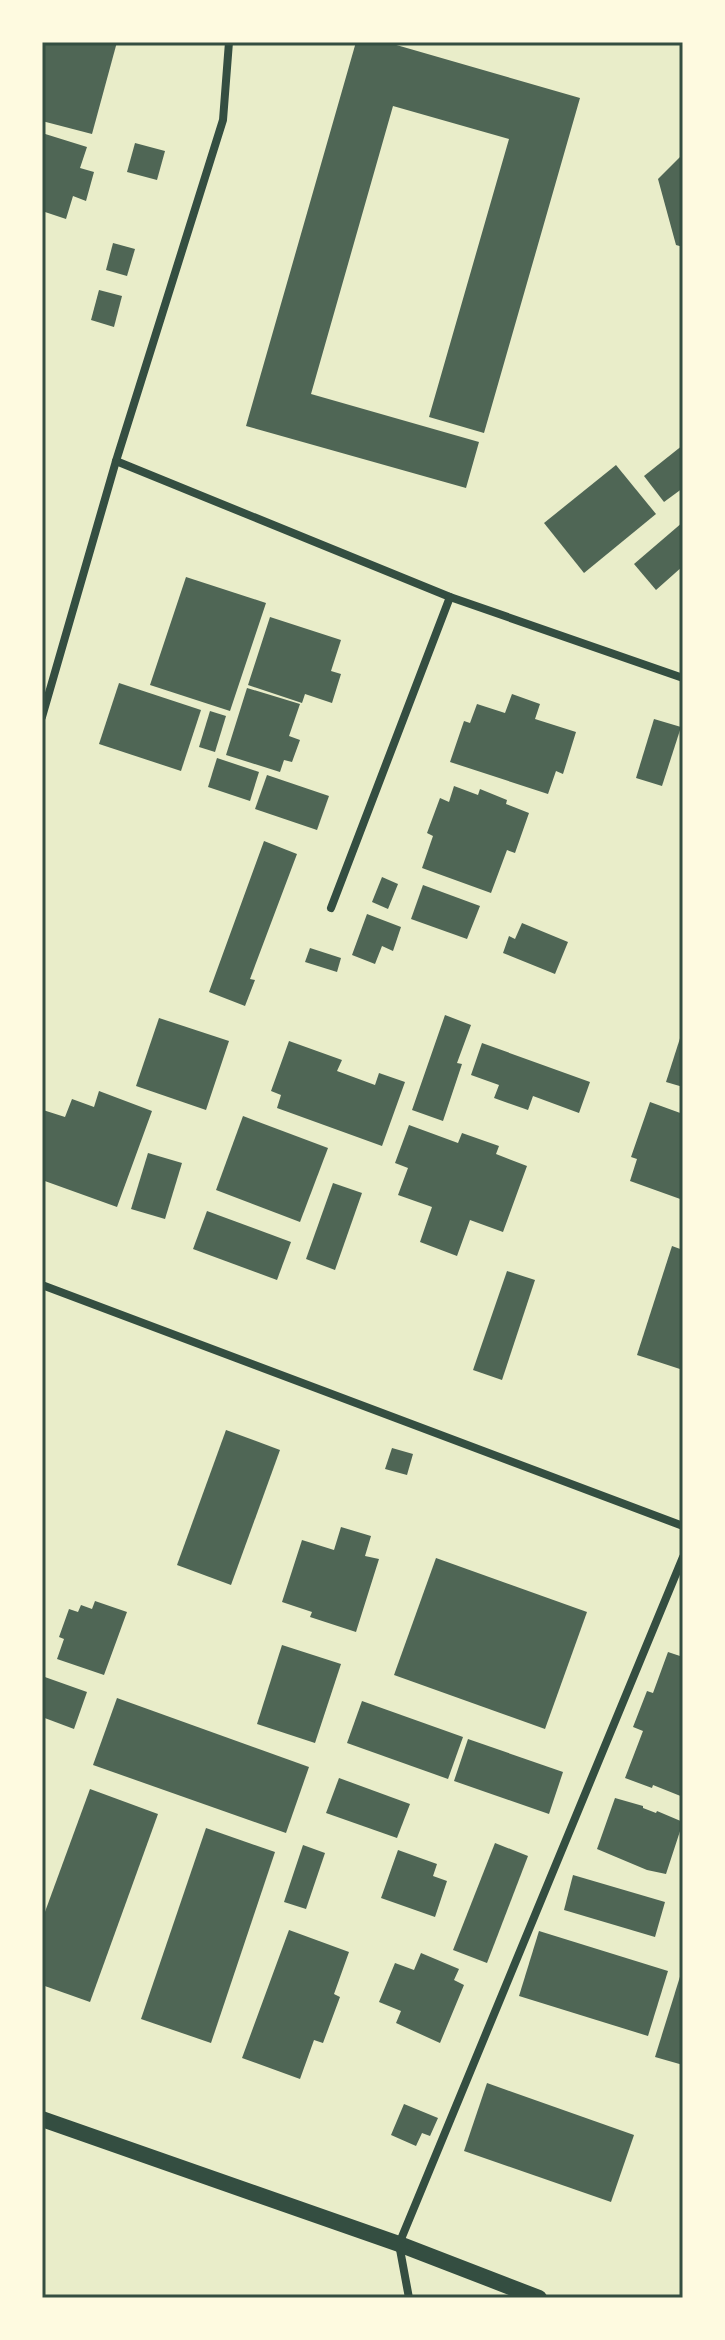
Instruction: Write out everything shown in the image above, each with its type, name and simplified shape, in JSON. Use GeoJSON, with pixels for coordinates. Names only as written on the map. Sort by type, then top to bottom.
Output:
{"type":"FeatureCollection","features":[{"type":"Feature","properties":{"kind":"main road"},"geometry":{"type":"LineString","coordinates":[[42,2119],[399,2244],[539,2298]]}},
{"type":"Feature","properties":{"kind":"street"},"geometry":{"type":"LineString","coordinates":[[42,717],[116,461],[223,120],[229,42]]}},
{"type":"Feature","properties":{"kind":"street"},"geometry":{"type":"LineString","coordinates":[[116,461],[450,597],[683,678]]}},
{"type":"Feature","properties":{"kind":"street"},"geometry":{"type":"LineString","coordinates":[[331,908],[450,597]]}},
{"type":"Feature","properties":{"kind":"street"},"geometry":{"type":"LineString","coordinates":[[42,1285],[683,1526]]}},
{"type":"Feature","properties":{"kind":"street"},"geometry":{"type":"LineString","coordinates":[[409,2298],[399,2244],[683,1557]]}},
{"type":"Feature","properties":{"kind":"building"},"geometry":{"type":"Polygon","coordinates":[[[42,42],[117,42],[92,134],[42,121],[42,42]]]}},
{"type":"Feature","properties":{"kind":"building"},"geometry":{"type":"Polygon","coordinates":[[[356,42],[386,42],[580,98],[484,433],[429,417],[509,139],[393,106],[311,394],[479,442],[466,488],[246,426],[356,42]]]}},
{"type":"Feature","properties":{"kind":"building"},"geometry":{"type":"Polygon","coordinates":[[[42,133],[87,147],[80,168],[94,172],[86,201],[73,196],[66,219],[42,211],[42,133]]]}},
{"type":"Feature","properties":{"kind":"building"},"geometry":{"type":"Polygon","coordinates":[[[135,143],[165,151],[157,180],[127,172],[135,143]]]}},
{"type":"Feature","properties":{"kind":"building"},"geometry":{"type":"Polygon","coordinates":[[[683,154],[683,247],[676,245],[658,179],[683,154]]]}},
{"type":"Feature","properties":{"kind":"building"},"geometry":{"type":"Polygon","coordinates":[[[113,243],[135,249],[127,276],[106,270],[113,243]]]}},
{"type":"Feature","properties":{"kind":"building"},"geometry":{"type":"Polygon","coordinates":[[[99,290],[122,296],[114,327],[91,320],[99,290]]]}},
{"type":"Feature","properties":{"kind":"building"},"geometry":{"type":"Polygon","coordinates":[[[683,445],[683,488],[664,502],[644,476],[683,445]]]}},
{"type":"Feature","properties":{"kind":"building"},"geometry":{"type":"Polygon","coordinates":[[[616,465],[656,514],[584,573],[544,523],[616,465]]]}},
{"type":"Feature","properties":{"kind":"building"},"geometry":{"type":"Polygon","coordinates":[[[683,522],[683,566],[656,590],[634,564],[683,522]]]}},
{"type":"Feature","properties":{"kind":"building"},"geometry":{"type":"Polygon","coordinates":[[[186,577],[266,603],[230,711],[150,685],[186,577]]]}},
{"type":"Feature","properties":{"kind":"building"},"geometry":{"type":"Polygon","coordinates":[[[270,617],[341,640],[331,671],[341,674],[332,703],[305,694],[302,703],[248,685],[270,617]]]}},
{"type":"Feature","properties":{"kind":"building"},"geometry":{"type":"Polygon","coordinates":[[[119,683],[201,710],[181,771],[99,744],[119,683]]]}},
{"type":"Feature","properties":{"kind":"building"},"geometry":{"type":"Polygon","coordinates":[[[247,688],[300,704],[289,736],[300,740],[292,762],[284,760],[280,772],[226,755],[247,688]]]}},
{"type":"Feature","properties":{"kind":"building"},"geometry":{"type":"Polygon","coordinates":[[[512,694],[540,704],[535,719],[576,732],[563,774],[556,771],[548,794],[450,762],[464,721],[470,723],[477,704],[505,713],[512,694]]]}},
{"type":"Feature","properties":{"kind":"building"},"geometry":{"type":"Polygon","coordinates":[[[210,711],[226,716],[215,752],[199,747],[210,711]]]}},
{"type":"Feature","properties":{"kind":"building"},"geometry":{"type":"Polygon","coordinates":[[[654,719],[681,727],[662,786],[636,778],[654,719]]]}},
{"type":"Feature","properties":{"kind":"building"},"geometry":{"type":"Polygon","coordinates":[[[217,758],[259,772],[250,801],[208,787],[217,758]]]}},
{"type":"Feature","properties":{"kind":"building"},"geometry":{"type":"Polygon","coordinates":[[[267,775],[329,796],[317,830],[255,809],[267,775]]]}},
{"type":"Feature","properties":{"kind":"building"},"geometry":{"type":"Polygon","coordinates":[[[454,786],[478,795],[480,789],[529,813],[515,853],[507,850],[491,893],[422,868],[433,836],[427,833],[440,798],[449,802],[454,786]]]}},
{"type":"Feature","properties":{"kind":"building"},"geometry":{"type":"Polygon","coordinates":[[[264,841],[297,854],[250,979],[255,980],[245,1006],[209,992],[264,841]]]}},
{"type":"Feature","properties":{"kind":"building"},"geometry":{"type":"Polygon","coordinates":[[[382,877],[398,884],[388,909],[372,902],[382,877]]]}},
{"type":"Feature","properties":{"kind":"building"},"geometry":{"type":"Polygon","coordinates":[[[423,885],[480,906],[467,939],[411,919],[423,885]]]}},
{"type":"Feature","properties":{"kind":"building"},"geometry":{"type":"Polygon","coordinates":[[[367,914],[401,927],[393,951],[382,946],[375,964],[352,955],[367,914]]]}},
{"type":"Feature","properties":{"kind":"building"},"geometry":{"type":"Polygon","coordinates":[[[522,923],[568,942],[555,974],[503,953],[509,936],[515,939],[522,923]]]}},
{"type":"Feature","properties":{"kind":"building"},"geometry":{"type":"Polygon","coordinates":[[[310,948],[341,958],[337,972],[305,962],[310,948]]]}},
{"type":"Feature","properties":{"kind":"building"},"geometry":{"type":"Polygon","coordinates":[[[445,1015],[471,1025],[457,1063],[462,1064],[443,1121],[412,1110],[445,1015]]]}},
{"type":"Feature","properties":{"kind":"building"},"geometry":{"type":"Polygon","coordinates":[[[159,1018],[229,1041],[206,1110],[136,1086],[159,1018]]]}},
{"type":"Feature","properties":{"kind":"building"},"geometry":{"type":"Polygon","coordinates":[[[683,1032],[683,1087],[666,1082],[683,1032]]]}},
{"type":"Feature","properties":{"kind":"building"},"geometry":{"type":"Polygon","coordinates":[[[289,1041],[342,1060],[337,1071],[375,1085],[379,1073],[405,1082],[382,1146],[277,1108],[281,1095],[271,1091],[289,1041]]]}},
{"type":"Feature","properties":{"kind":"building"},"geometry":{"type":"Polygon","coordinates":[[[482,1043],[590,1082],[579,1113],[533,1096],[528,1110],[494,1098],[499,1085],[471,1075],[482,1043]]]}},
{"type":"Feature","properties":{"kind":"building"},"geometry":{"type":"Polygon","coordinates":[[[99,1091],[152,1111],[117,1207],[42,1180],[43,1110],[65,1117],[72,1099],[94,1107],[99,1091]]]}},
{"type":"Feature","properties":{"kind":"building"},"geometry":{"type":"Polygon","coordinates":[[[650,1102],[683,1114],[683,1200],[630,1181],[637,1159],[631,1157],[650,1102]]]}},
{"type":"Feature","properties":{"kind":"building"},"geometry":{"type":"Polygon","coordinates":[[[243,1116],[328,1148],[300,1222],[216,1190],[243,1116]]]}},
{"type":"Feature","properties":{"kind":"building"},"geometry":{"type":"Polygon","coordinates":[[[409,1125],[458,1143],[462,1133],[499,1146],[496,1154],[527,1166],[503,1232],[470,1220],[457,1256],[420,1242],[432,1207],[398,1195],[408,1168],[395,1163],[409,1125]]]}},
{"type":"Feature","properties":{"kind":"building"},"geometry":{"type":"Polygon","coordinates":[[[148,1153],[182,1163],[165,1219],[131,1209],[148,1153]]]}},
{"type":"Feature","properties":{"kind":"building"},"geometry":{"type":"Polygon","coordinates":[[[333,1183],[362,1193],[335,1270],[306,1259],[333,1183]]]}},
{"type":"Feature","properties":{"kind":"building"},"geometry":{"type":"Polygon","coordinates":[[[207,1211],[291,1242],[277,1280],[193,1249],[207,1211]]]}},
{"type":"Feature","properties":{"kind":"building"},"geometry":{"type":"Polygon","coordinates":[[[672,1246],[683,1250],[683,1370],[637,1355],[672,1246]]]}},
{"type":"Feature","properties":{"kind":"building"},"geometry":{"type":"Polygon","coordinates":[[[507,1271],[535,1280],[502,1380],[473,1370],[507,1271]]]}},
{"type":"Feature","properties":{"kind":"building"},"geometry":{"type":"Polygon","coordinates":[[[226,1430],[280,1450],[231,1585],[177,1565],[226,1430]]]}},
{"type":"Feature","properties":{"kind":"building"},"geometry":{"type":"Polygon","coordinates":[[[392,1448],[413,1454],[407,1475],[385,1469],[392,1448]]]}},
{"type":"Feature","properties":{"kind":"building"},"geometry":{"type":"Polygon","coordinates":[[[341,1527],[371,1536],[365,1556],[379,1559],[356,1632],[310,1617],[312,1612],[282,1602],[302,1540],[334,1550],[341,1527]]]}},
{"type":"Feature","properties":{"kind":"building"},"geometry":{"type":"Polygon","coordinates":[[[436,1558],[587,1612],[545,1729],[394,1675],[436,1558]]]}},
{"type":"Feature","properties":{"kind":"building"},"geometry":{"type":"Polygon","coordinates":[[[95,1601],[127,1612],[104,1675],[57,1659],[64,1639],[59,1637],[69,1609],[78,1612],[81,1605],[92,1609],[95,1601]]]}},
{"type":"Feature","properties":{"kind":"building"},"geometry":{"type":"Polygon","coordinates":[[[282,1645],[341,1664],[315,1743],[257,1724],[282,1645]]]}},
{"type":"Feature","properties":{"kind":"building"},"geometry":{"type":"Polygon","coordinates":[[[668,1652],[683,1657],[683,1797],[625,1778],[643,1731],[633,1727],[647,1691],[653,1693],[668,1652]]]}},
{"type":"Feature","properties":{"kind":"building"},"geometry":{"type":"Polygon","coordinates":[[[42,1676],[87,1692],[74,1729],[42,1717],[42,1676]]]}},
{"type":"Feature","properties":{"kind":"building"},"geometry":{"type":"Polygon","coordinates":[[[117,1698],[309,1767],[286,1833],[93,1765],[117,1698]]]}},
{"type":"Feature","properties":{"kind":"building"},"geometry":{"type":"Polygon","coordinates":[[[362,1701],[463,1737],[448,1779],[347,1743],[362,1701]]]}},
{"type":"Feature","properties":{"kind":"building"},"geometry":{"type":"Polygon","coordinates":[[[468,1739],[563,1772],[549,1814],[454,1781],[468,1739]]]}},
{"type":"Feature","properties":{"kind":"building"},"geometry":{"type":"Polygon","coordinates":[[[339,1778],[410,1804],[397,1838],[326,1813],[339,1778]]]}},
{"type":"Feature","properties":{"kind":"building"},"geometry":{"type":"Polygon","coordinates":[[[90,1789],[158,1814],[90,2002],[42,1985],[42,1920],[90,1789]]]}},
{"type":"Feature","properties":{"kind":"building"},"geometry":{"type":"Polygon","coordinates":[[[615,1798],[683,1822],[666,1874],[647,1870],[597,1849],[615,1798]]]}},
{"type":"Feature","properties":{"kind":"building"},"geometry":{"type":"Polygon","coordinates":[[[206,1828],[275,1852],[211,2043],[141,2019],[206,1828]]]}},
{"type":"Feature","properties":{"kind":"building"},"geometry":{"type":"Polygon","coordinates":[[[495,1843],[528,1856],[487,1963],[453,1950],[495,1843]]]}},
{"type":"Feature","properties":{"kind":"building"},"geometry":{"type":"Polygon","coordinates":[[[303,1845],[325,1853],[306,1909],[284,1902],[303,1845]]]}},
{"type":"Feature","properties":{"kind":"building"},"geometry":{"type":"Polygon","coordinates":[[[398,1850],[437,1864],[433,1876],[447,1881],[435,1917],[381,1898],[398,1850]]]}},
{"type":"Feature","properties":{"kind":"building"},"geometry":{"type":"Polygon","coordinates":[[[573,1875],[665,1902],[655,1937],[564,1910],[573,1875]]]}},
{"type":"Feature","properties":{"kind":"building"},"geometry":{"type":"Polygon","coordinates":[[[289,1930],[349,1952],[334,1994],[340,1997],[323,2043],[314,2040],[300,2079],[242,2058],[289,1930]]]}},
{"type":"Feature","properties":{"kind":"building"},"geometry":{"type":"Polygon","coordinates":[[[539,1931],[668,1971],[648,2036],[519,1996],[539,1931]]]}},
{"type":"Feature","properties":{"kind":"building"},"geometry":{"type":"Polygon","coordinates":[[[421,1953],[459,1969],[454,1980],[464,1985],[440,2043],[396,2023],[401,2011],[379,2002],[395,1963],[414,1970],[421,1953]]]}},
{"type":"Feature","properties":{"kind":"building"},"geometry":{"type":"Polygon","coordinates":[[[683,1967],[683,2065],[655,2057],[683,1967]]]}},
{"type":"Feature","properties":{"kind":"building"},"geometry":{"type":"Polygon","coordinates":[[[487,2083],[634,2135],[611,2202],[464,2151],[487,2083]]]}},
{"type":"Feature","properties":{"kind":"building"},"geometry":{"type":"Polygon","coordinates":[[[404,2104],[438,2118],[430,2136],[422,2133],[416,2146],[391,2135],[404,2104]]]}}]}
